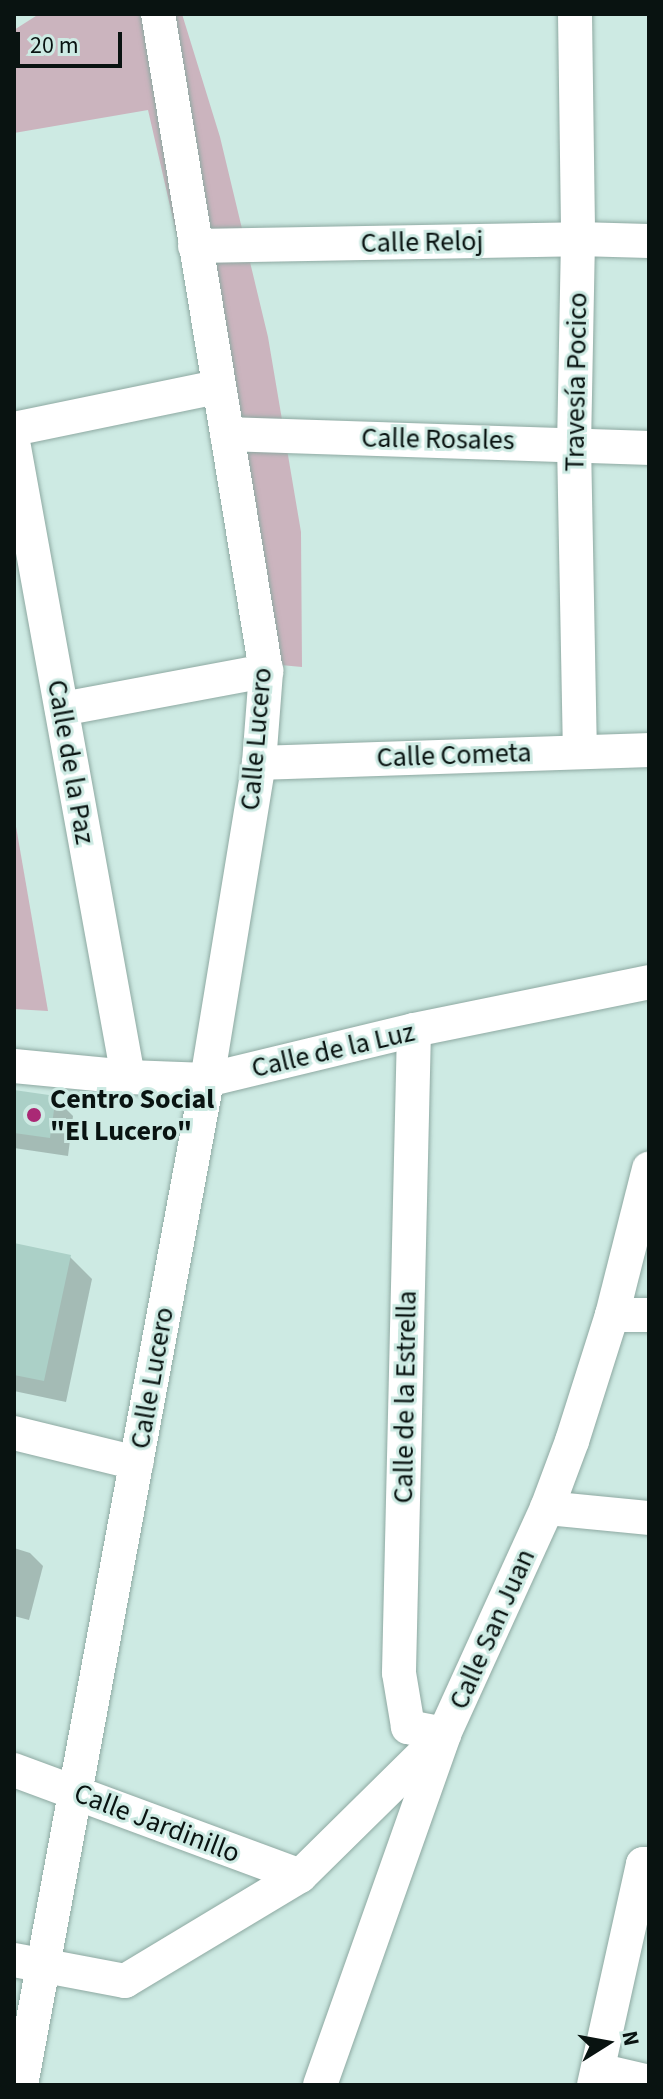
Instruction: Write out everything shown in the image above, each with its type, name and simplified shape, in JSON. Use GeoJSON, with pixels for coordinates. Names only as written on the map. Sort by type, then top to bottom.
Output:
{"type":"FeatureCollection","features":[{"type":"Feature","properties":{"kind":"street","name":"Calle Lucero"},"geometry":{"type":"LineString","coordinates":[[21,2085],[29,1963],[75,1791],[207,1080],[259,763],[266,671],[158,14]]}},
{"type":"Feature","properties":{"kind":"street","name":"Travesía Pocico"},"geometry":{"type":"LineString","coordinates":[[575,14],[578,239],[574,443],[580,750]]}},
{"type":"Feature","properties":{"kind":"street","name":"Calle Reloj"},"geometry":{"type":"LineString","coordinates":[[195,246],[578,239],[649,241]]}},
{"type":"Feature","properties":{"kind":"street"},"geometry":{"type":"LineString","coordinates":[[14,429],[217,387]]}},
{"type":"Feature","properties":{"kind":"street","name":"Calle Rosales"},"geometry":{"type":"LineString","coordinates":[[227,434],[574,443],[649,448]]}},
{"type":"Feature","properties":{"kind":"street","name":"Calle de la Paz"},"geometry":{"type":"LineString","coordinates":[[14,447],[128,1077]]}},
{"type":"Feature","properties":{"kind":"street"},"geometry":{"type":"LineString","coordinates":[[62,709],[266,671]]}},
{"type":"Feature","properties":{"kind":"street","name":"Calle Cometa"},"geometry":{"type":"LineString","coordinates":[[259,763],[649,750]]}},
{"type":"Feature","properties":{"kind":"street","name":"Calle de la Luz"},"geometry":{"type":"LineString","coordinates":[[14,1066],[128,1077],[207,1080],[414,1030],[649,982]]}},
{"type":"Feature","properties":{"kind":"street","name":"Calle de la Estrella"},"geometry":{"type":"LineString","coordinates":[[414,1030],[399,1673],[408,1727],[444,1734]]}},
{"type":"Feature","properties":{"kind":"street","name":"Calle San Juan"},"geometry":{"type":"LineString","coordinates":[[320,2085],[444,1734],[547,1508],[572,1441],[612,1315],[649,1169]]}},
{"type":"Feature","properties":{"kind":"street"},"geometry":{"type":"LineString","coordinates":[[612,1315],[649,1315]]}},
{"type":"Feature","properties":{"kind":"street","name":"Calle Lucero"},"geometry":{"type":"LineString","coordinates":[[14,1433],[136,1463]]}},
{"type":"Feature","properties":{"kind":"street"},"geometry":{"type":"LineString","coordinates":[[547,1508],[649,1518]]}},
{"type":"Feature","properties":{"kind":"street"},"geometry":{"type":"LineString","coordinates":[[29,1963],[125,1981],[300,1876],[444,1734]]}},
{"type":"Feature","properties":{"kind":"street","name":"Calle Jardinillo"},"geometry":{"type":"LineString","coordinates":[[14,1770],[300,1876]]}},
{"type":"Feature","properties":{"kind":"street"},"geometry":{"type":"LineString","coordinates":[[646,1864],[596,2077],[649,2082]]}},
{"type":"Feature","properties":{"kind":"shaded area"},"geometry":{"type":"Polygon","coordinates":[[[39,14],[182,14],[220,137],[268,337],[301,532],[302,667],[259,663],[182,258],[148,110],[14,133],[14,30],[39,14]]]}},
{"type":"Feature","properties":{"kind":"shaded area"},"geometry":{"type":"Polygon","coordinates":[[[14,815],[48,1011],[14,1009],[14,815]]]}},
{"type":"Feature","properties":{"kind":"building","name":"Centro Social \"El Lucero\""},"geometry":{"type":"Polygon","coordinates":[[[14,1090],[56,1096],[50,1138],[14,1133],[14,1090]]]}},
{"type":"Feature","properties":{"kind":"building"},"geometry":{"type":"Polygon","coordinates":[[[14,1243],[71,1255],[44,1381],[14,1375],[14,1243]]]}},
{"type":"Feature","properties":{"kind":"place","name":"Centro Social \"El Lucero\""},"geometry":{"type":"Point","coordinates":[34,1115]}}]}
